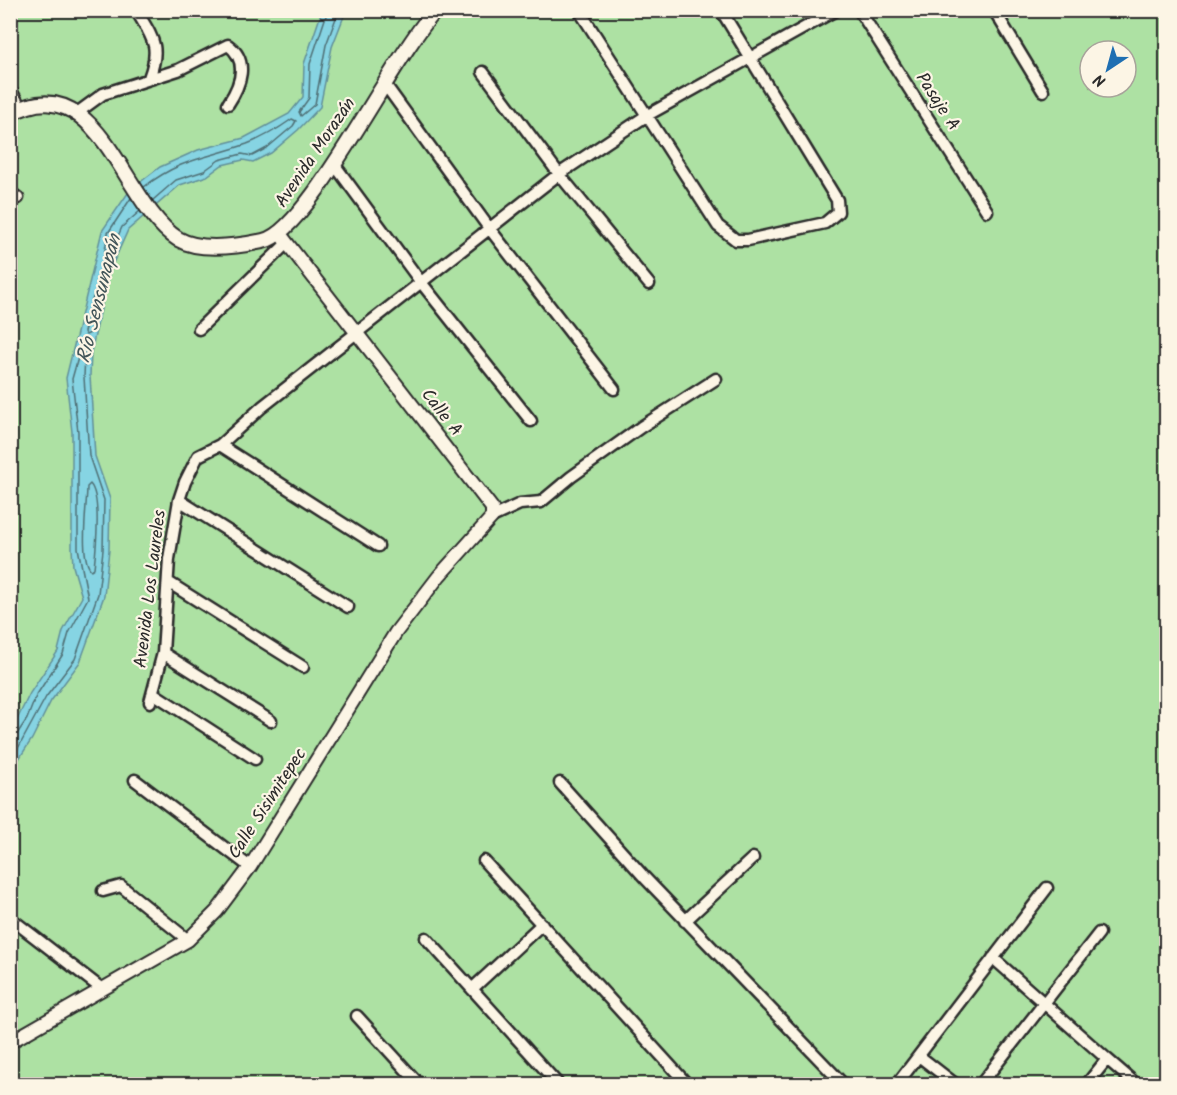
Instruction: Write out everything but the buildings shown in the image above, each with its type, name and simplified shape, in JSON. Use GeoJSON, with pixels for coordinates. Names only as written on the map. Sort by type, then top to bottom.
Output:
{"type":"FeatureCollection","features":[{"type":"Feature","properties":{"kind":"main road","name":"Avenida Morazán"},"geometry":{"type":"LineString","coordinates":[[77,112],[96,131],[158,218],[178,238],[200,246],[262,242],[283,238],[334,164],[422,26],[436,10]]}},
{"type":"Feature","properties":{"kind":"main road"},"geometry":{"type":"LineString","coordinates":[[16,111],[55,104],[77,112]]}},
{"type":"Feature","properties":{"kind":"street"},"geometry":{"type":"LineString","coordinates":[[136,10],[156,47],[156,59],[149,78]]}},
{"type":"Feature","properties":{"kind":"street"},"geometry":{"type":"LineString","coordinates":[[579,10],[718,226],[736,240],[748,240],[825,223],[835,217],[838,212],[837,201],[721,10]]}},
{"type":"Feature","properties":{"kind":"street","name":"Avenida Los Laureles"},"geometry":{"type":"LineString","coordinates":[[255,759],[152,698],[163,652],[168,582],[179,500],[198,456],[220,444],[262,407],[420,281],[559,174],[646,116],[836,10]]}},
{"type":"Feature","properties":{"kind":"street","name":"Pasaje A"},"geometry":{"type":"LineString","coordinates":[[859,10],[987,211]]}},
{"type":"Feature","properties":{"kind":"street"},"geometry":{"type":"LineString","coordinates":[[994,10],[1043,91]]}},
{"type":"Feature","properties":{"kind":"street"},"geometry":{"type":"LineString","coordinates":[[77,112],[103,94],[178,69],[220,46],[228,45],[234,50],[242,70],[237,91],[228,104]]}},
{"type":"Feature","properties":{"kind":"street"},"geometry":{"type":"LineString","coordinates":[[483,72],[559,174],[649,284]]}},
{"type":"Feature","properties":{"kind":"street"},"geometry":{"type":"LineString","coordinates":[[384,83],[489,228],[614,389]]}},
{"type":"Feature","properties":{"kind":"street"},"geometry":{"type":"LineString","coordinates":[[10,89],[16,111]]}},
{"type":"Feature","properties":{"kind":"street"},"geometry":{"type":"LineString","coordinates":[[334,164],[420,281],[531,422]]}},
{"type":"Feature","properties":{"kind":"street"},"geometry":{"type":"LineString","coordinates":[[200,329],[283,238]]}},
{"type":"Feature","properties":{"kind":"street","name":"Calle A"},"geometry":{"type":"LineString","coordinates":[[283,238],[492,508],[492,518]]}},
{"type":"Feature","properties":{"kind":"street"},"geometry":{"type":"LineString","coordinates":[[492,518],[520,504],[541,502],[632,433],[716,379]]}},
{"type":"Feature","properties":{"kind":"street"},"geometry":{"type":"LineString","coordinates":[[220,444],[378,546]]}},
{"type":"Feature","properties":{"kind":"street"},"geometry":{"type":"LineString","coordinates":[[179,500],[348,607]]}},
{"type":"Feature","properties":{"kind":"street","name":"Calle Sisimitepec"},"geometry":{"type":"LineString","coordinates":[[10,1042],[188,940],[217,911],[250,867],[396,632],[439,576],[492,518]]}},
{"type":"Feature","properties":{"kind":"street"},"geometry":{"type":"LineString","coordinates":[[168,582],[303,667]]}},
{"type":"Feature","properties":{"kind":"street"},"geometry":{"type":"LineString","coordinates":[[163,652],[271,721]]}},
{"type":"Feature","properties":{"kind":"street"},"geometry":{"type":"LineString","coordinates":[[135,780],[250,867]]}},
{"type":"Feature","properties":{"kind":"street"},"geometry":{"type":"LineString","coordinates":[[560,783],[685,921],[838,1083]]}},
{"type":"Feature","properties":{"kind":"street"},"geometry":{"type":"LineString","coordinates":[[685,921],[753,858]]}},
{"type":"Feature","properties":{"kind":"street"},"geometry":{"type":"LineString","coordinates":[[484,861],[687,1084]]}},
{"type":"Feature","properties":{"kind":"street"},"geometry":{"type":"LineString","coordinates":[[103,891],[121,886],[188,940]]}},
{"type":"Feature","properties":{"kind":"street"},"geometry":{"type":"LineString","coordinates":[[897,1084],[1047,888]]}},
{"type":"Feature","properties":{"kind":"street"},"geometry":{"type":"LineString","coordinates":[[10,918],[102,988]]}},
{"type":"Feature","properties":{"kind":"street"},"geometry":{"type":"LineString","coordinates":[[472,990],[542,924]]}},
{"type":"Feature","properties":{"kind":"street"},"geometry":{"type":"LineString","coordinates":[[981,1084],[1099,933]]}},
{"type":"Feature","properties":{"kind":"street"},"geometry":{"type":"LineString","coordinates":[[426,938],[558,1084]]}},
{"type":"Feature","properties":{"kind":"street"},"geometry":{"type":"LineString","coordinates":[[993,958],[1136,1084]]}},
{"type":"Feature","properties":{"kind":"street"},"geometry":{"type":"LineString","coordinates":[[357,1016],[419,1084]]}},
{"type":"Feature","properties":{"kind":"street"},"geometry":{"type":"LineString","coordinates":[[919,1056],[956,1084]]}},
{"type":"Feature","properties":{"kind":"street"},"geometry":{"type":"LineString","coordinates":[[1087,1084],[1107,1059]]}},
{"type":"Feature","properties":{"kind":"green space"},"geometry":{"type":"Polygon","coordinates":[[[10,11],[1166,11],[1166,1084],[11,1084],[10,11]]]}},
{"type":"Feature","properties":{"kind":"water","name":"Río Sensunapán"},"geometry":{"type":"Polygon","coordinates":[[[322,11],[346,11],[332,47],[320,107],[271,153],[253,162],[243,160],[222,165],[207,176],[180,185],[128,230],[110,270],[91,352],[90,376],[95,456],[110,499],[109,550],[104,596],[80,662],[51,701],[32,739],[11,771],[11,732],[30,693],[58,651],[63,631],[82,597],[73,566],[72,432],[66,378],[102,231],[130,190],[160,167],[198,150],[244,138],[289,114],[303,97],[304,64],[322,11]]]}}]}
